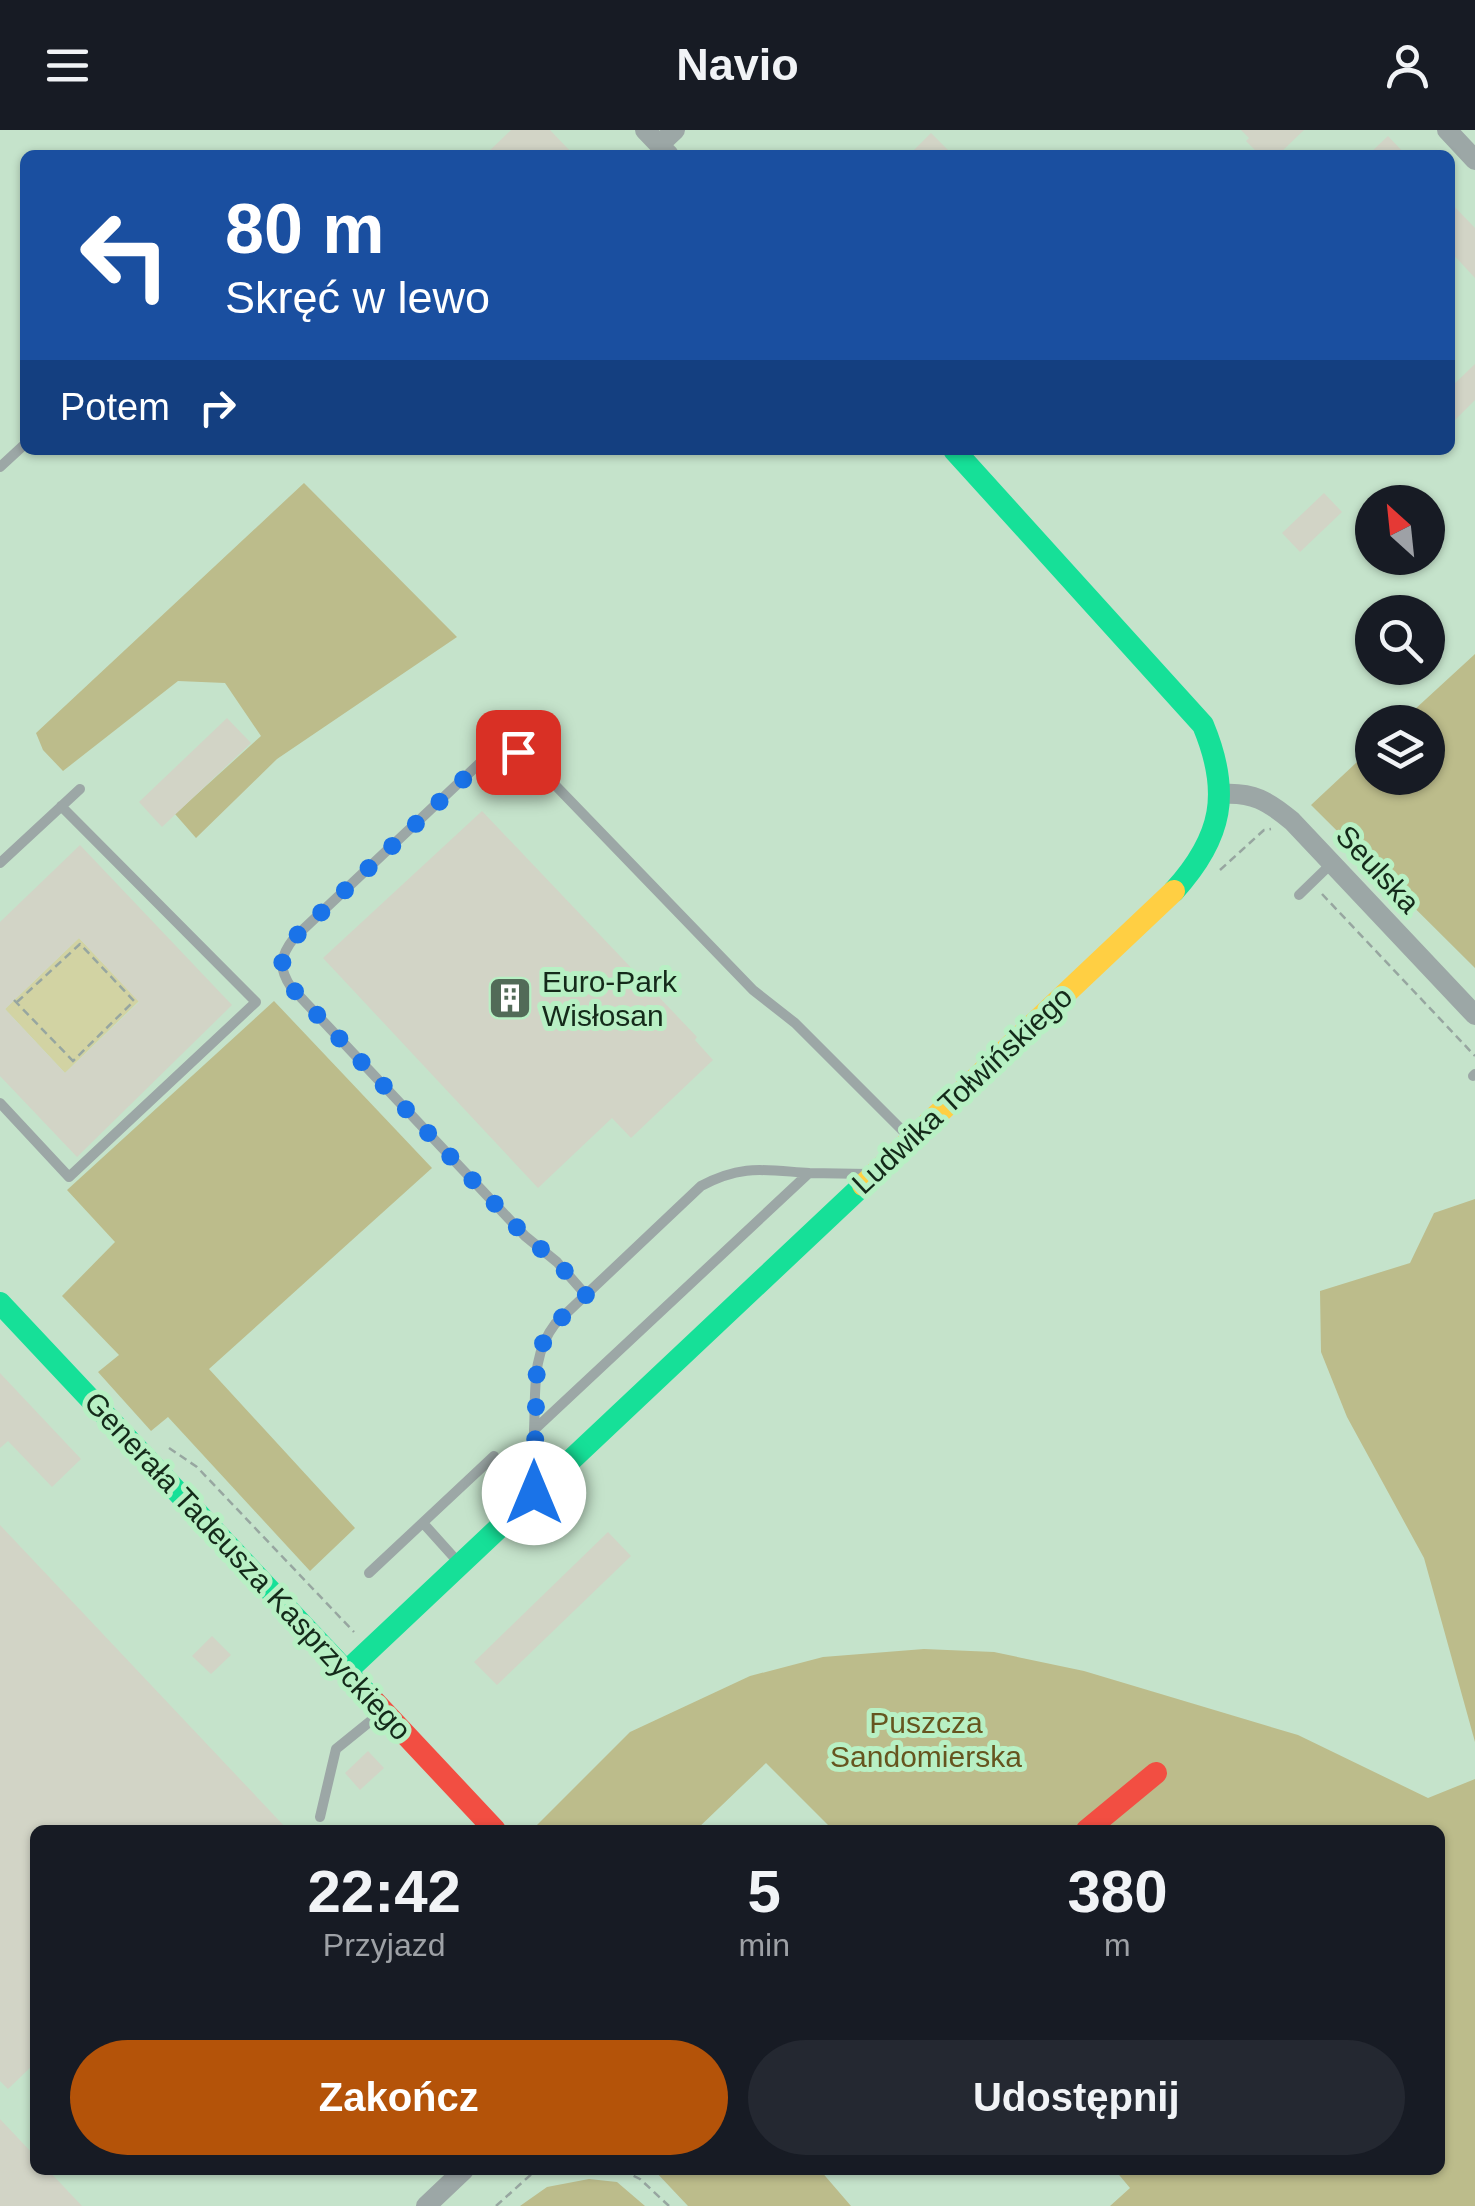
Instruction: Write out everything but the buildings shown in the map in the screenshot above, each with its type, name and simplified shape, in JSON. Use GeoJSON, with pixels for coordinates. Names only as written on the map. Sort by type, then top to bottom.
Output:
{"type":"FeatureCollection","features":[{"type":"Feature","properties":{"kind":"street"},"geometry":{"type":"LineString","coordinates":[[658,143],[675,130]]}},
{"type":"Feature","properties":{"kind":"street"},"geometry":{"type":"LineString","coordinates":[[1447,130],[1475,160]]}},
{"type":"Feature","properties":{"kind":"street","name":"Ludwika Tołwińskiego"},"geometry":{"type":"LineString","coordinates":[[347,1670],[1167,898],[1200,861],[1218,821],[1222,794],[1217,759],[1197,715],[959,455]]}},
{"type":"Feature","properties":{"kind":"street","name":"Seulska"},"geometry":{"type":"LineString","coordinates":[[1222,794],[1250,794],[1270,802],[1475,1015]]}},
{"type":"Feature","properties":{"kind":"street","name":"Generała Tadeusza Kasprzyckiego"},"geometry":{"type":"LineString","coordinates":[[0,1303],[491,1825]]}},
{"type":"Feature","properties":{"kind":"street"},"geometry":{"type":"LineString","coordinates":[[1092,1825],[1156,1773]]}},
{"type":"Feature","properties":{"kind":"street"},"geometry":{"type":"LineString","coordinates":[[426,2206],[459,2175]]}},
{"type":"Feature","properties":{"kind":"lane"},"geometry":{"type":"LineString","coordinates":[[0,468],[20,449]]}},
{"type":"Feature","properties":{"kind":"lane"},"geometry":{"type":"LineString","coordinates":[[586,1295],[557,1262],[525,1236],[291,987],[280,964],[294,938],[494,754],[507,750],[528,758],[753,990],[794,1023],[911,1139]]}},
{"type":"Feature","properties":{"kind":"lane"},"geometry":{"type":"LineString","coordinates":[[0,863],[80,789]]}},
{"type":"Feature","properties":{"kind":"lane"},"geometry":{"type":"LineString","coordinates":[[0,1102],[69,1178],[256,1002],[61,806]]}},
{"type":"Feature","properties":{"kind":"lane"},"geometry":{"type":"LineString","coordinates":[[1300,895],[1332,864]]}},
{"type":"Feature","properties":{"kind":"lane"},"geometry":{"type":"LineString","coordinates":[[534,1493],[537,1360],[542,1342],[555,1324],[701,1186],[728,1172],[753,1169],[872,1174]]}},
{"type":"Feature","properties":{"kind":"lane"},"geometry":{"type":"LineString","coordinates":[[534,1430],[809,1172]]}},
{"type":"Feature","properties":{"kind":"lane"},"geometry":{"type":"LineString","coordinates":[[369,1573],[494,1456]]}},
{"type":"Feature","properties":{"kind":"lane"},"geometry":{"type":"LineString","coordinates":[[422,1523],[460,1564]]}},
{"type":"Feature","properties":{"kind":"lane"},"geometry":{"type":"LineString","coordinates":[[320,1818],[336,1749],[384,1710]]}},
{"type":"Feature","properties":{"kind":"path"},"geometry":{"type":"LineString","coordinates":[[1200,861],[1222,870],[1264,830],[1280,834]]}},
{"type":"Feature","properties":{"kind":"path"},"geometry":{"type":"LineString","coordinates":[[1312,883],[1475,1056]]}},
{"type":"Feature","properties":{"kind":"path"},"geometry":{"type":"LineString","coordinates":[[80,944],[134,1001],[74,1062],[16,1001],[80,944]]}},
{"type":"Feature","properties":{"kind":"path"},"geometry":{"type":"LineString","coordinates":[[496,2206],[530,2175]]}},
{"type":"Feature","properties":{"kind":"path"},"geometry":{"type":"LineString","coordinates":[[632,2175],[668,2206]]}},
{"type":"Feature","properties":{"kind":"green space"},"geometry":{"type":"Polygon","coordinates":[[[304,483],[457,637],[277,759],[196,838],[175,814],[261,736],[225,683],[178,681],[63,771],[43,750],[36,733],[304,483]]]}},
{"type":"Feature","properties":{"kind":"green space"},"geometry":{"type":"Polygon","coordinates":[[[1475,654],[1475,968],[1311,805],[1355,764],[1355,795],[1445,795],[1445,705],[1420,705],[1475,654]]]}},
{"type":"Feature","properties":{"kind":"green space"},"geometry":{"type":"Polygon","coordinates":[[[79,938],[139,1001],[65,1073],[5,1009],[79,938]]]}},
{"type":"Feature","properties":{"kind":"green space"},"geometry":{"type":"Polygon","coordinates":[[[274,1001],[432,1168],[209,1369],[355,1528],[310,1571],[168,1417],[151,1431],[98,1372],[119,1355],[62,1296],[115,1242],[67,1190],[274,1001]]]}},
{"type":"Feature","properties":{"kind":"green space"},"geometry":{"type":"Polygon","coordinates":[[[1475,1199],[1475,1742],[1424,1558],[1347,1417],[1321,1352],[1320,1291],[1410,1263],[1434,1213],[1475,1199]]]}},
{"type":"Feature","properties":{"kind":"green space","name":"Puszcza Sandomierska"},"geometry":{"type":"Polygon","coordinates":[[[924,1649],[994,1652],[1084,1671],[1298,1735],[1428,1798],[1475,1779],[1475,2206],[1110,2206],[1130,2188],[1119,2175],[1445,2175],[1445,1825],[828,1825],[766,1763],[701,1825],[537,1825],[630,1732],[750,1676],[823,1657],[924,1649]]]}},
{"type":"Feature","properties":{"kind":"green space"},"geometry":{"type":"Polygon","coordinates":[[[659,2175],[824,2175],[851,2206],[688,2206],[659,2175]]]}},
{"type":"Feature","properties":{"kind":"green space"},"geometry":{"type":"Polygon","coordinates":[[[589,2179],[617,2182],[645,2206],[520,2206],[547,2187],[589,2179]]]}},
{"type":"Feature","properties":{"kind":"traffic: fast"},"geometry":{"type":"LineString","coordinates":[[959,455],[1203,725],[1217,772],[1217,813],[1203,852],[1174,891]]}},
{"type":"Feature","properties":{"kind":"traffic: fast"},"geometry":{"type":"LineString","coordinates":[[347,1671],[863,1185]]}},
{"type":"Feature","properties":{"kind":"traffic: fast"},"geometry":{"type":"LineString","coordinates":[[0,1303],[374,1701]]}},
{"type":"Feature","properties":{"kind":"traffic: slow"},"geometry":{"type":"LineString","coordinates":[[863,1185],[1174,891]]}},
{"type":"Feature","properties":{"kind":"traffic: jam"},"geometry":{"type":"LineString","coordinates":[[374,1701],[490,1825]]}},
{"type":"Feature","properties":{"kind":"traffic: jam"},"geometry":{"type":"LineString","coordinates":[[1093,1825],[1156,1773]]}},
{"type":"Feature","properties":{"kind":"place","name":"Euro-Park Wisłosan"},"geometry":{"type":"Point","coordinates":[510,998]}},
{"type":"Feature","properties":{"kind":"route"},"geometry":{"type":"LineString","coordinates":[[518,752],[507,750],[484,760],[294,938],[280,964],[291,987],[525,1236],[557,1262],[586,1295],[555,1324],[542,1342],[537,1360],[534,1493]]}}]}
